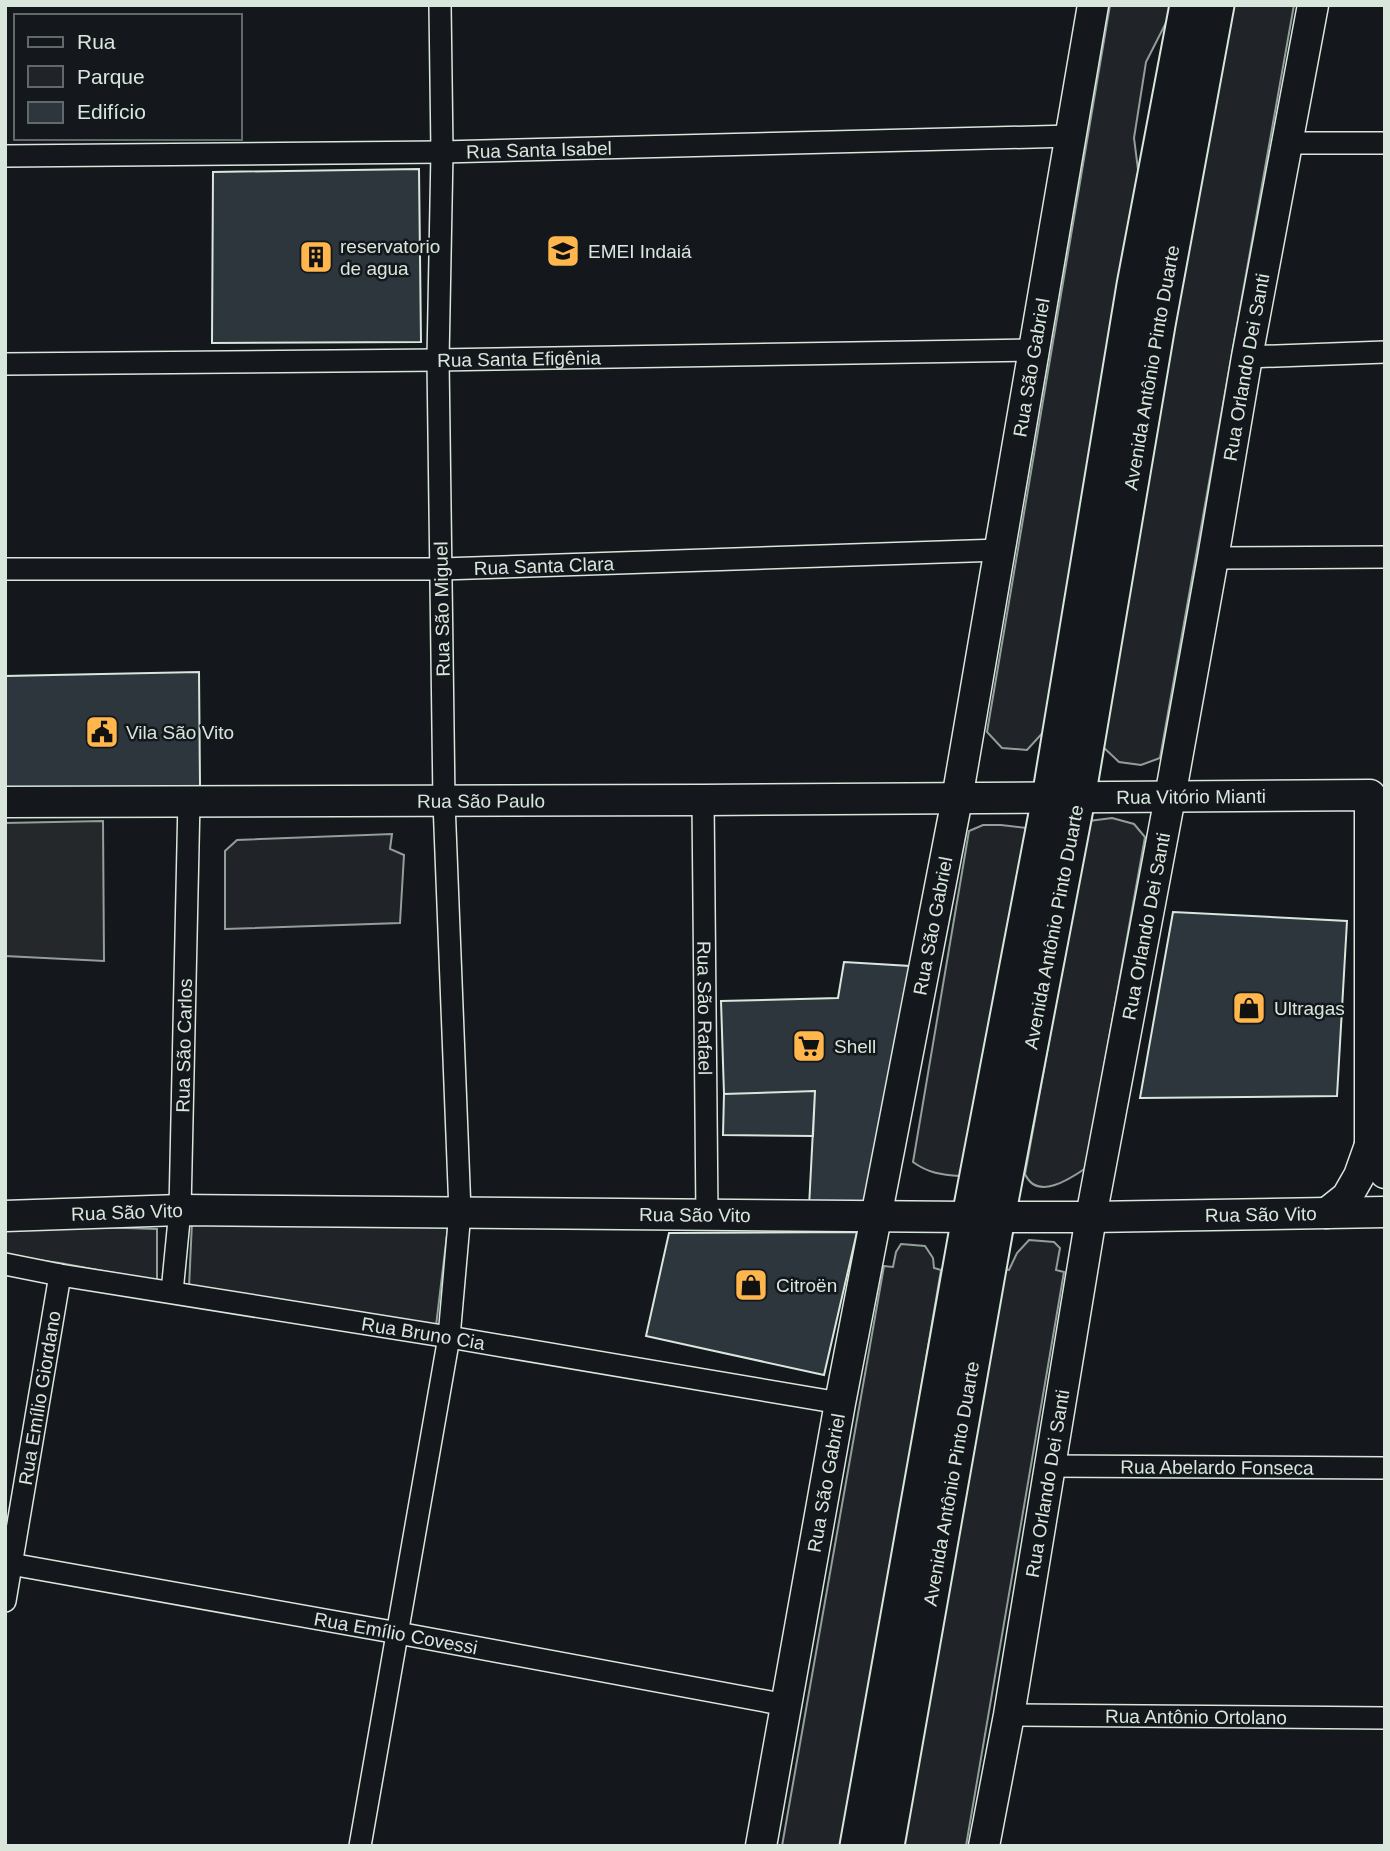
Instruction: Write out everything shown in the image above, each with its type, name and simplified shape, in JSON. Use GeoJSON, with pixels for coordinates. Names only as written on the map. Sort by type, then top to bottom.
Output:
{"type":"FeatureCollection","features":[{"type":"Feature","properties":{"kind":"main road","name":"Rua São Gabriel"},"geometry":{"type":"LineString","coordinates":[[761,1846],[875,1217],[957,799],[1093,5]]}},
{"type":"Feature","properties":{"kind":"main road","name":"Avenida Antônio Pinto Duarte"},"geometry":{"type":"LineString","coordinates":[[1063,798],[1133,285],[1187,5]]}},
{"type":"Feature","properties":{"kind":"main road","name":"Avenida Antônio Pinto Duarte"},"geometry":{"type":"LineString","coordinates":[[857,1846],[1158,325],[1217,5]]}},
{"type":"Feature","properties":{"kind":"main road","name":"Rua Orlando Dei Santi"},"geometry":{"type":"LineString","coordinates":[[984,1846],[1009,1715],[1091,1217],[1313,5]]}},
{"type":"Feature","properties":{"kind":"main road","name":"Rua Vitório Mianti"},"geometry":{"type":"LineString","coordinates":[[957,799],[1377,795]]}},
{"type":"Feature","properties":{"kind":"main road"},"geometry":{"type":"LineString","coordinates":[[1327,1213],[1347,1197],[1359,1176],[1370,1145],[1377,795]]}},
{"type":"Feature","properties":{"kind":"main road","name":"Rua São Paulo"},"geometry":{"type":"LineString","coordinates":[[5,802],[957,799]]}},
{"type":"Feature","properties":{"kind":"main road"},"geometry":{"type":"LineString","coordinates":[[1370,1145],[1385,1173]]}},
{"type":"Feature","properties":{"kind":"main road","name":"Rua São Vito"},"geometry":{"type":"LineString","coordinates":[[5,1216],[180,1210],[875,1217],[1091,1217],[1385,1212]]}},
{"type":"Feature","properties":{"kind":"main road","name":"Avenida Antônio Pinto Duarte"},"geometry":{"type":"LineString","coordinates":[[887,1846],[983,1217]]}},
{"type":"Feature","properties":{"kind":"street","name":"Rua São Miguel"},"geometry":{"type":"LineString","coordinates":[[360,1846],[449,1336],[460,1212],[444,802],[438,360],[442,152],[440,5]]}},
{"type":"Feature","properties":{"kind":"street","name":"Rua Santa Isabel"},"geometry":{"type":"LineString","coordinates":[[5,156],[442,152],[1071,136]]}},
{"type":"Feature","properties":{"kind":"street"},"geometry":{"type":"LineString","coordinates":[[1286,143],[1385,142]]}},
{"type":"Feature","properties":{"kind":"street","name":"Rua Santa Efigênia"},"geometry":{"type":"LineString","coordinates":[[5,364],[1035,350]]}},
{"type":"Feature","properties":{"kind":"street"},"geometry":{"type":"LineString","coordinates":[[1247,357],[1385,352]]}},
{"type":"Feature","properties":{"kind":"street","name":"Rua Santa Clara"},"geometry":{"type":"LineString","coordinates":[[5,569],[442,569],[1000,550]]}},
{"type":"Feature","properties":{"kind":"street"},"geometry":{"type":"LineString","coordinates":[[1213,558],[1385,557]]}},
{"type":"Feature","properties":{"kind":"street","name":"Rua São Carlos"},"geometry":{"type":"LineString","coordinates":[[172,1292],[180,1210],[189,800]]}},
{"type":"Feature","properties":{"kind":"street","name":"Rua São Rafael"},"geometry":{"type":"LineString","coordinates":[[703,800],[707,1216]]}},
{"type":"Feature","properties":{"kind":"street","name":"Rua Bruno Cia"},"geometry":{"type":"LineString","coordinates":[[5,1264],[449,1336],[840,1404]]}},
{"type":"Feature","properties":{"kind":"street","name":"Rua Emílio Giordano"},"geometry":{"type":"LineString","coordinates":[[5,1601],[8,1564],[60,1275]]}},
{"type":"Feature","properties":{"kind":"street","name":"Rua Abelardo Fonseca"},"geometry":{"type":"LineString","coordinates":[[1049,1466],[1385,1468]]}},
{"type":"Feature","properties":{"kind":"street","name":"Rua Emílio Covessi"},"geometry":{"type":"LineString","coordinates":[[8,1564],[786,1705]]}},
{"type":"Feature","properties":{"kind":"street","name":"Rua Antônio Ortolano"},"geometry":{"type":"LineString","coordinates":[[1009,1715],[1385,1718]]}},
{"type":"Feature","properties":{"kind":"green space"},"geometry":{"type":"Polygon","coordinates":[[[1110,5],[1175,5],[1146,62],[1134,138],[1141,193],[1048,727],[1027,750],[1002,748],[987,732],[1110,5]]]}},
{"type":"Feature","properties":{"kind":"green space"},"geometry":{"type":"Polygon","coordinates":[[[1230,5],[1294,5],[1160,758],[1141,765],[1119,762],[1102,746],[1230,5]]]}},
{"type":"Feature","properties":{"kind":"green space"},"geometry":{"type":"Polygon","coordinates":[[[1112,818],[1134,824],[1145,837],[1086,1168],[1063,1182],[1045,1187],[1037,1186],[1030,1182],[1025,1174],[1089,821],[1112,818]]]}},
{"type":"Feature","properties":{"kind":"green space"},"geometry":{"type":"Polygon","coordinates":[[[983,825],[1027,828],[960,1176],[953,1176],[930,1171],[913,1162],[969,831],[983,825]]]}},
{"type":"Feature","properties":{"kind":"green space"},"geometry":{"type":"Polygon","coordinates":[[[392,834],[390,849],[404,855],[400,923],[225,929],[225,851],[237,840],[392,834]]]}},
{"type":"Feature","properties":{"kind":"green space"},"geometry":{"type":"Polygon","coordinates":[[[192,1222],[448,1226],[436,1326],[189,1287],[192,1222]]]}},
{"type":"Feature","properties":{"kind":"green space"},"geometry":{"type":"Polygon","coordinates":[[[5,1224],[157,1229],[157,1281],[5,1256],[5,1224]]]}},
{"type":"Feature","properties":{"kind":"green space"},"geometry":{"type":"Polygon","coordinates":[[[1029,1240],[1054,1242],[1060,1248],[1056,1270],[1064,1272],[966,1846],[901,1846],[1002,1269],[1009,1270],[1017,1253],[1029,1240]]]}},
{"type":"Feature","properties":{"kind":"green space"},"geometry":{"type":"Polygon","coordinates":[[[901,1244],[925,1246],[933,1258],[934,1268],[941,1270],[844,1846],[782,1846],[884,1266],[893,1267],[901,1244]]]}},
{"type":"Feature","properties":{"kind":"shaded area"},"geometry":{"type":"Polygon","coordinates":[[[103,821],[104,961],[5,956],[5,823],[103,821]]]}},
{"type":"Feature","properties":{"kind":"building","name":"reservatorio de agua"},"geometry":{"type":"Polygon","coordinates":[[[419,169],[421,342],[212,343],[213,172],[419,169]]]}},
{"type":"Feature","properties":{"kind":"building","name":"Vila São Vito"},"geometry":{"type":"Polygon","coordinates":[[[199,672],[200,787],[5,789],[5,676],[199,672]]]}},
{"type":"Feature","properties":{"kind":"building","name":"Ultragas"},"geometry":{"type":"Polygon","coordinates":[[[1173,912],[1347,921],[1337,1096],[1140,1098],[1173,912]]]}},
{"type":"Feature","properties":{"kind":"building","name":"Shell"},"geometry":{"type":"Polygon","coordinates":[[[844,962],[910,966],[870,1205],[809,1207],[815,1091],[724,1094],[721,1001],[838,998],[844,962]]]}},
{"type":"Feature","properties":{"kind":"building"},"geometry":{"type":"Polygon","coordinates":[[[815,1091],[813,1136],[723,1135],[724,1094],[815,1091]]]}},
{"type":"Feature","properties":{"kind":"building","name":"Citroën"},"geometry":{"type":"Polygon","coordinates":[[[857,1232],[824,1375],[646,1336],[669,1233],[857,1232]]]}},
{"type":"Feature","properties":{"kind":"place","name":"EMEI Indaiá"},"geometry":{"type":"Point","coordinates":[563,251]}},
{"type":"Feature","properties":{"kind":"place","name":"reservatorio de agua"},"geometry":{"type":"Point","coordinates":[316,257]}},
{"type":"Feature","properties":{"kind":"place","name":"Vila São Vito"},"geometry":{"type":"Point","coordinates":[102,732]}},
{"type":"Feature","properties":{"kind":"place","name":"Ultragas"},"geometry":{"type":"Point","coordinates":[1249,1008]}},
{"type":"Feature","properties":{"kind":"place","name":"Shell"},"geometry":{"type":"Point","coordinates":[809,1046]}},
{"type":"Feature","properties":{"kind":"place","name":"Citroën"},"geometry":{"type":"Point","coordinates":[751,1285]}}]}
